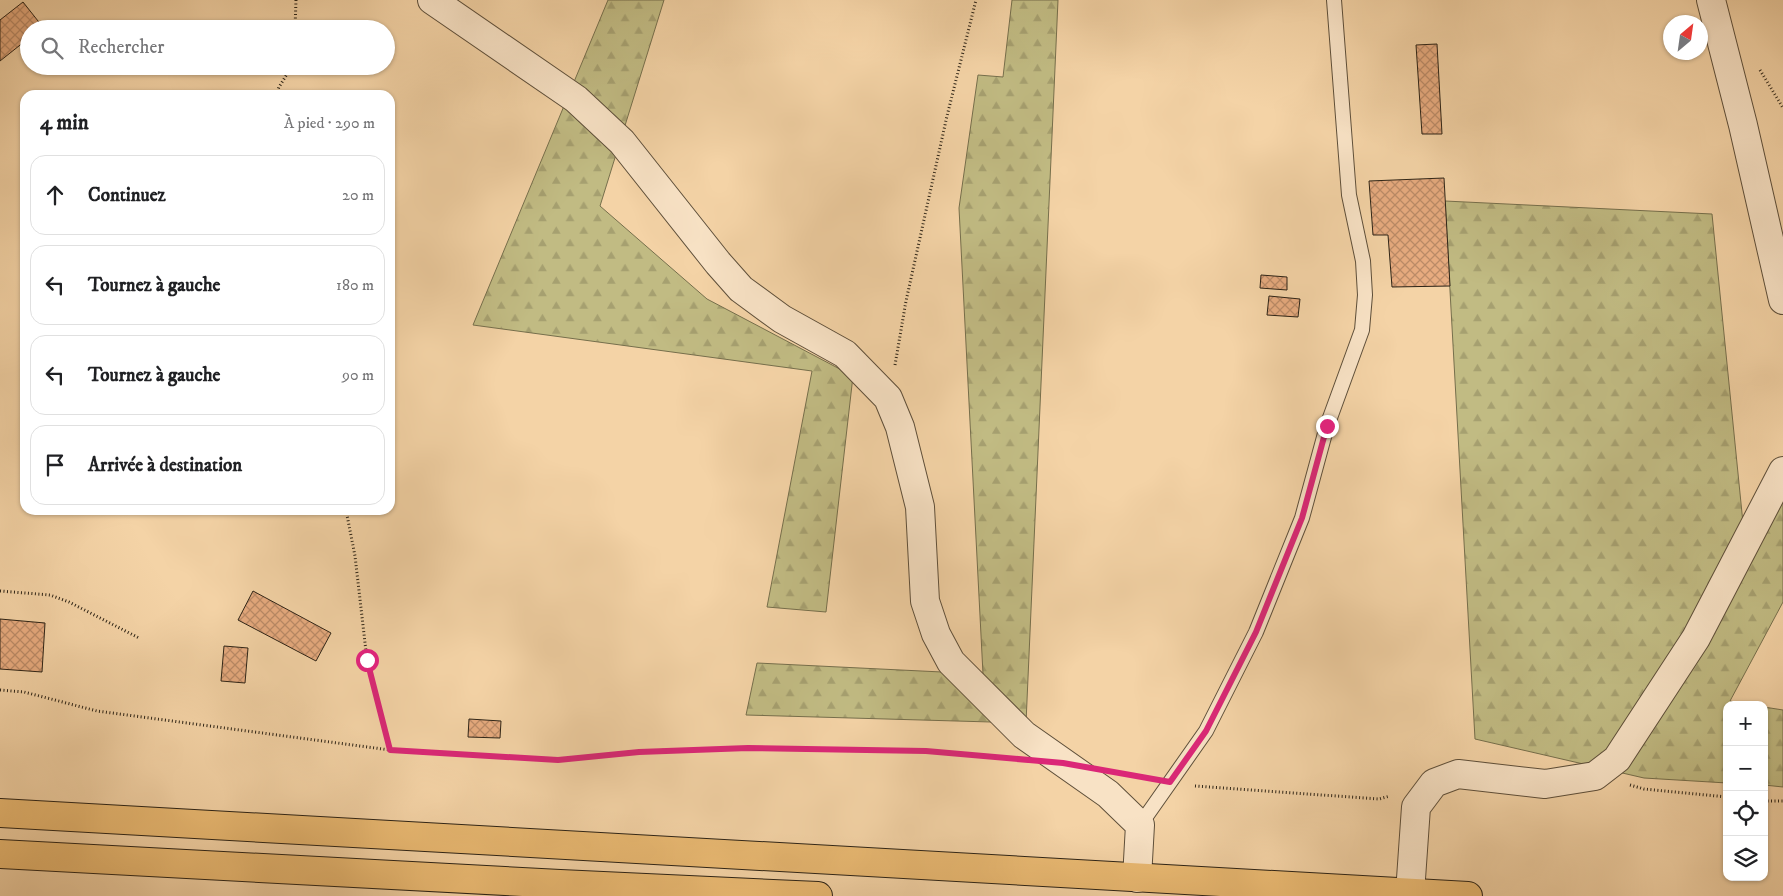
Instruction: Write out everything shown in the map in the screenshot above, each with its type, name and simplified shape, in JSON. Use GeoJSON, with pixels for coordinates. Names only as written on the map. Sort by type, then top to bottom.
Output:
{"type":"FeatureCollection","features":[{"type":"Feature","properties":{"kind":"highway"},"geometry":{"type":"LineString","coordinates":[[0,814],[1468,896]]}},
{"type":"Feature","properties":{"kind":"highway"},"geometry":{"type":"LineString","coordinates":[[0,854],[550,884],[818,896]]}},
{"type":"Feature","properties":{"kind":"street"},"geometry":{"type":"LineString","coordinates":[[432,0],[576,99],[622,142],[718,263],[741,289],[782,319],[845,354],[888,398],[900,427],[920,506],[925,602],[936,634],[952,662],[1024,735],[1108,794],[1140,825],[1136,878]]}},
{"type":"Feature","properties":{"kind":"street"},"geometry":{"type":"LineString","coordinates":[[1711,0],[1743,125],[1783,300]]}},
{"type":"Feature","properties":{"kind":"street"},"geometry":{"type":"LineString","coordinates":[[1410,893],[1416,807],[1434,783],[1458,774],[1544,784],[1595,776],[1617,759],[1696,638],[1783,471]]}},
{"type":"Feature","properties":{"kind":"lane"},"geometry":{"type":"LineString","coordinates":[[1140,825],[1206,731],[1256,632],[1302,518],[1327,426],[1362,330],[1365,295],[1363,270],[1349,195],[1334,0]]}},
{"type":"Feature","properties":{"kind":"path"},"geometry":{"type":"LineString","coordinates":[[295,20],[296,0]]}},
{"type":"Feature","properties":{"kind":"path"},"geometry":{"type":"LineString","coordinates":[[888,398],[899,350],[906,301],[945,126],[976,0]]}},
{"type":"Feature","properties":{"kind":"path"},"geometry":{"type":"LineString","coordinates":[[278,90],[286,75]]}},
{"type":"Feature","properties":{"kind":"path"},"geometry":{"type":"LineString","coordinates":[[347,515],[355,556],[367,660],[390,750]]}},
{"type":"Feature","properties":{"kind":"path"},"geometry":{"type":"LineString","coordinates":[[0,591],[50,595],[70,602],[138,638]]}},
{"type":"Feature","properties":{"kind":"path"},"geometry":{"type":"LineString","coordinates":[[0,690],[24,692],[97,711],[264,735],[390,750],[558,760],[639,752],[748,748],[926,751],[1014,758]]}},
{"type":"Feature","properties":{"kind":"path"},"geometry":{"type":"LineString","coordinates":[[1122,773],[1202,787],[1379,799],[1434,783]]}},
{"type":"Feature","properties":{"kind":"path"},"geometry":{"type":"LineString","coordinates":[[1595,776],[1644,789],[1723,797]]}},
{"type":"Feature","properties":{"kind":"path"},"geometry":{"type":"LineString","coordinates":[[1768,800],[1783,802]]}},
{"type":"Feature","properties":{"kind":"green space"},"geometry":{"type":"Polygon","coordinates":[[[608,0],[664,0],[600,206],[707,299],[853,376],[826,612],[767,607],[812,371],[473,325],[608,0]]]}},
{"type":"Feature","properties":{"kind":"green space"},"geometry":{"type":"Polygon","coordinates":[[[1012,0],[1058,0],[1026,723],[746,715],[757,663],[983,674],[959,208],[978,75],[1003,77],[1012,0]]]}},
{"type":"Feature","properties":{"kind":"green space"},"geometry":{"type":"Polygon","coordinates":[[[1445,201],[1712,214],[1745,543],[1783,471],[1783,602],[1730,701],[1723,701],[1723,783],[1644,778],[1475,739],[1445,201]]]}},
{"type":"Feature","properties":{"kind":"green space"},"geometry":{"type":"Polygon","coordinates":[[[1768,708],[1783,710],[1783,787],[1768,785],[1768,708]]]}},
{"type":"Feature","properties":{"kind":"building"},"geometry":{"type":"Polygon","coordinates":[[[23,2],[37,20],[20,20],[20,45],[0,61],[0,20],[23,2]]]}},
{"type":"Feature","properties":{"kind":"building"},"geometry":{"type":"Polygon","coordinates":[[[1437,44],[1442,134],[1422,134],[1416,45],[1437,44]]]}},
{"type":"Feature","properties":{"kind":"building"},"geometry":{"type":"Polygon","coordinates":[[[1444,178],[1450,286],[1392,287],[1388,235],[1373,235],[1369,181],[1444,178]]]}},
{"type":"Feature","properties":{"kind":"building"},"geometry":{"type":"Polygon","coordinates":[[[1261,275],[1287,277],[1287,290],[1260,288],[1261,275]]]}},
{"type":"Feature","properties":{"kind":"building"},"geometry":{"type":"Polygon","coordinates":[[[1269,296],[1300,299],[1298,317],[1267,315],[1269,296]]]}},
{"type":"Feature","properties":{"kind":"building"},"geometry":{"type":"Polygon","coordinates":[[[253,591],[331,633],[316,661],[238,620],[253,591]]]}},
{"type":"Feature","properties":{"kind":"building"},"geometry":{"type":"Polygon","coordinates":[[[0,619],[45,623],[42,672],[0,669],[0,619]]]}},
{"type":"Feature","properties":{"kind":"building"},"geometry":{"type":"Polygon","coordinates":[[[224,646],[248,648],[245,683],[221,681],[224,646]]]}},
{"type":"Feature","properties":{"kind":"building"},"geometry":{"type":"Polygon","coordinates":[[[469,719],[501,721],[500,738],[468,737],[469,719]]]}},
{"type":"Feature","properties":{"kind":"route"},"geometry":{"type":"LineString","coordinates":[[367,660],[390,750],[558,760],[639,752],[748,748],[926,751],[1063,763],[1170,782],[1206,731],[1256,632],[1302,518],[1327,426]]}}]}
